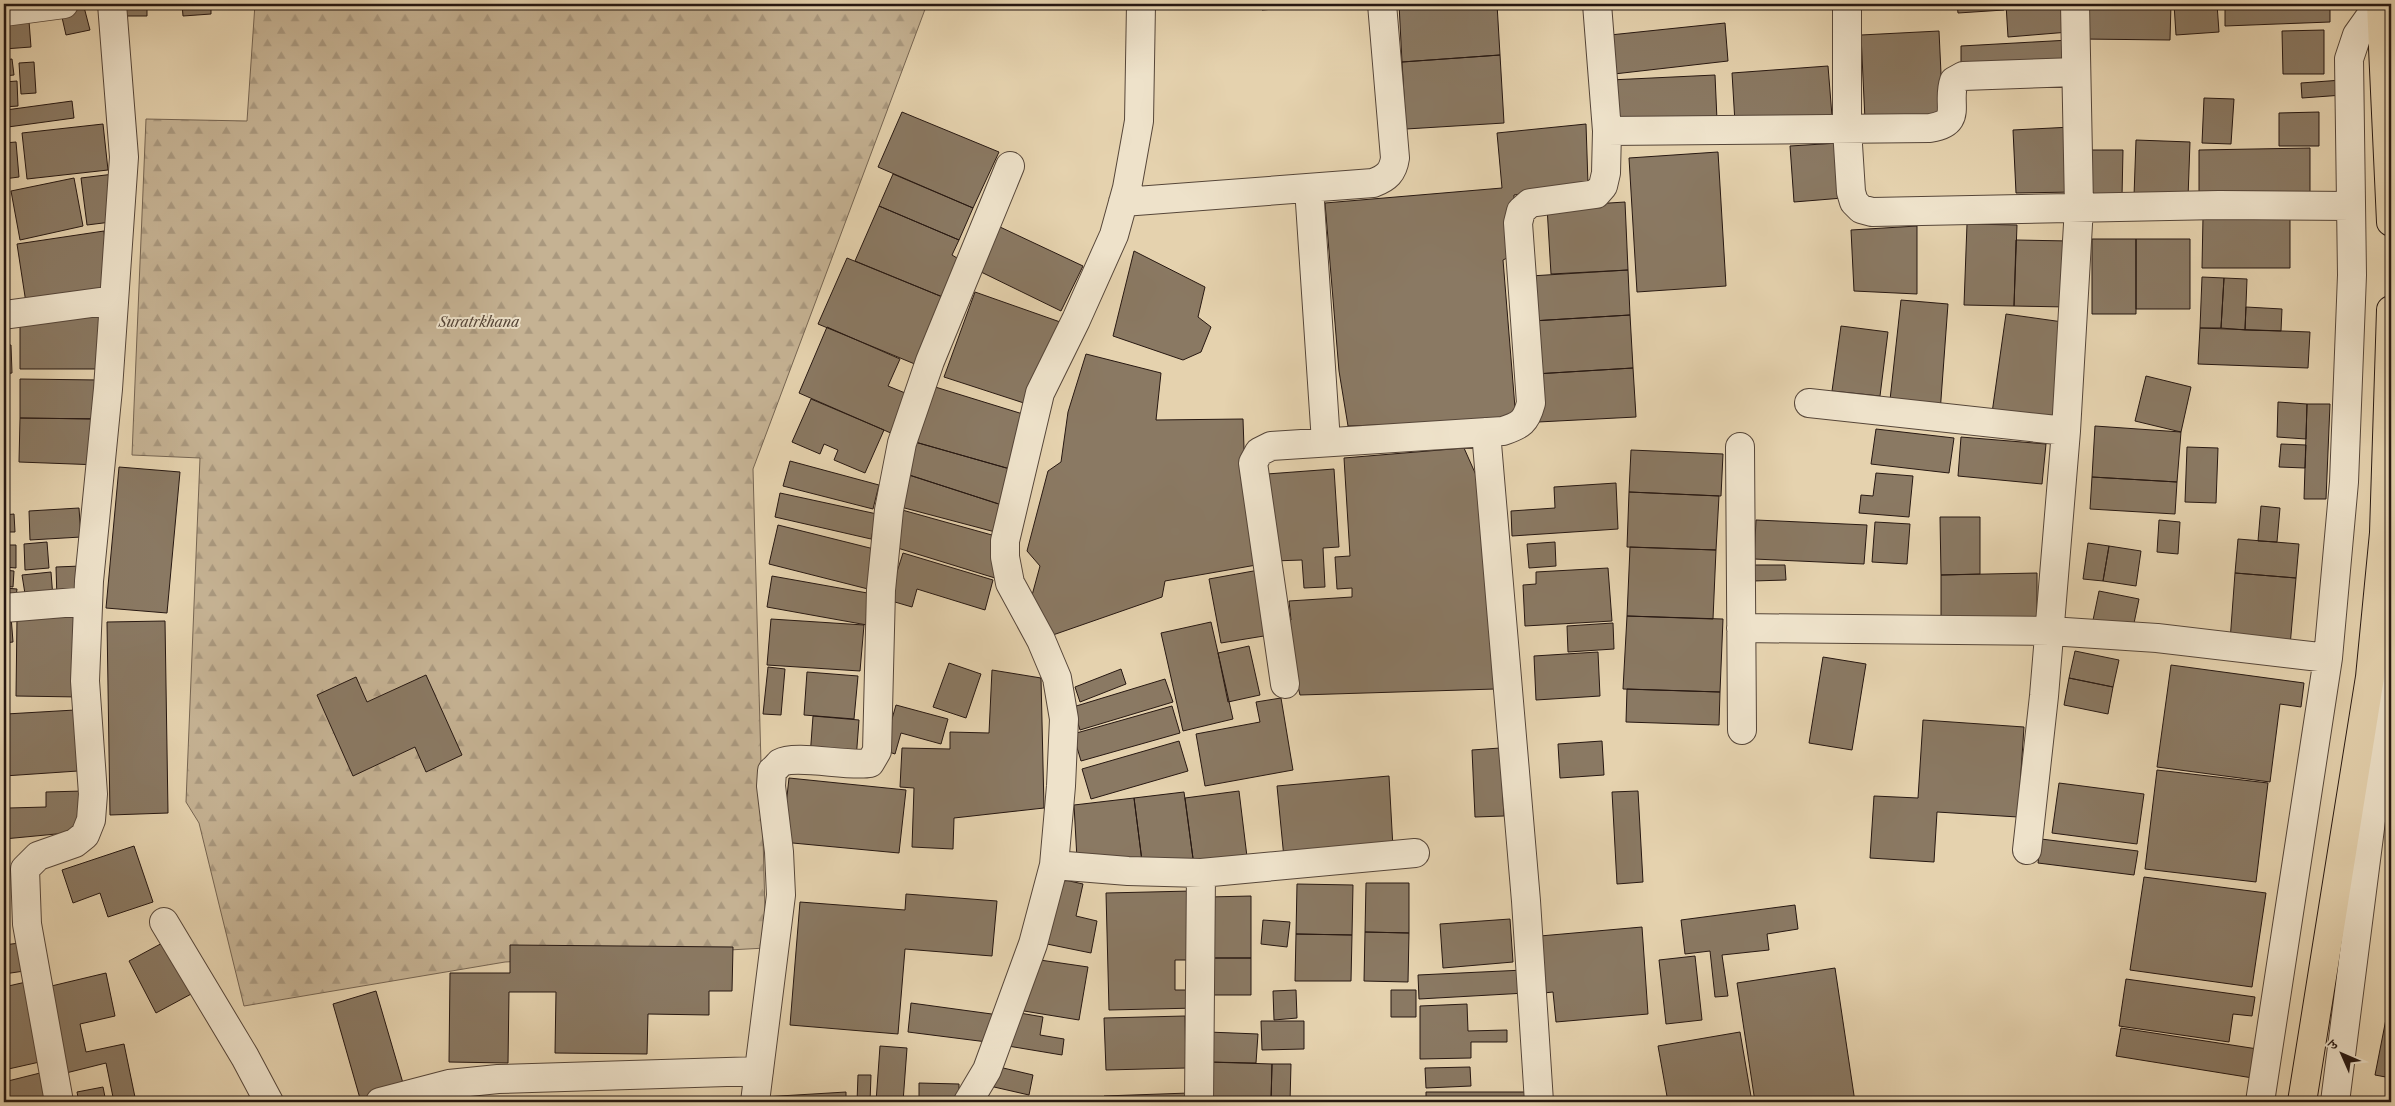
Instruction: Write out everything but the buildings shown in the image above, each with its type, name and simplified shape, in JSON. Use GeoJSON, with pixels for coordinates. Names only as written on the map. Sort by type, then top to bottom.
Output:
{"type":"FeatureCollection","features":[{"type":"Feature","properties":{"kind":"highway"},"geometry":{"type":"LineString","coordinates":[[2380,4],[2391,222]]}},
{"type":"Feature","properties":{"kind":"highway"},"geometry":{"type":"LineString","coordinates":[[2302,1102],[2370,677],[2384,533],[2391,310]]}},
{"type":"Feature","properties":{"kind":"street"},"geometry":{"type":"LineString","coordinates":[[4,12],[64,4]]}},
{"type":"Feature","properties":{"kind":"street"},"geometry":{"type":"LineString","coordinates":[[59,1102],[27,924],[24,883],[25,869],[38,856],[75,844],[85,835],[91,820],[93,794],[85,681],[88,601],[114,300],[124,157],[112,4]]}},
{"type":"Feature","properties":{"kind":"street"},"geometry":{"type":"LineString","coordinates":[[968,1102],[987,1070],[1033,944],[1054,864],[1061,786],[1062,711],[1057,678],[1041,640],[1010,583],[1004,541],[1040,393],[1076,320],[1110,243],[1123,202],[1139,121],[1141,4]]}},
{"type":"Feature","properties":{"kind":"street"},"geometry":{"type":"LineString","coordinates":[[1123,202],[1373,183],[1384,179],[1393,170],[1395,158],[1382,4]]}},
{"type":"Feature","properties":{"kind":"street"},"geometry":{"type":"LineString","coordinates":[[1285,684],[1253,463],[1259,452],[1272,446],[1503,431],[1518,425],[1528,416],[1531,403],[1518,223],[1521,211],[1530,203],[1596,194],[1603,186],[1606,173],[1607,131],[1597,4]]}},
{"type":"Feature","properties":{"kind":"street"},"geometry":{"type":"LineString","coordinates":[[1848,4],[1848,129],[1851,192],[1854,202],[1861,209],[1872,212],[2079,207],[2351,206]]}},
{"type":"Feature","properties":{"kind":"street"},"geometry":{"type":"LineString","coordinates":[[2027,850],[2050,631],[2066,431],[2079,207],[2075,4]]}},
{"type":"Feature","properties":{"kind":"street"},"geometry":{"type":"LineString","coordinates":[[2260,1102],[2328,658],[2344,472],[2352,275],[2349,59],[2357,35],[2380,4],[2391,18]]}},
{"type":"Feature","properties":{"kind":"street"},"geometry":{"type":"LineString","coordinates":[[1607,131],[1848,129],[1943,126],[1949,120],[1953,111],[1951,90],[1954,81],[1962,76],[2076,72]]}},
{"type":"Feature","properties":{"kind":"street"},"geometry":{"type":"LineString","coordinates":[[755,1102],[781,895],[780,852],[771,786],[772,771],[781,762],[795,760],[857,765],[870,763],[877,751],[881,590],[889,510],[902,443],[930,361],[1010,166]]}},
{"type":"Feature","properties":{"kind":"street"},"geometry":{"type":"LineString","coordinates":[[1308,188],[1326,442]]}},
{"type":"Feature","properties":{"kind":"street"},"geometry":{"type":"LineString","coordinates":[[4,315],[114,300]]}},
{"type":"Feature","properties":{"kind":"street"},"geometry":{"type":"LineString","coordinates":[[1809,403],[2066,431]]}},
{"type":"Feature","properties":{"kind":"street"},"geometry":{"type":"LineString","coordinates":[[1486,432],[1526,901],[1539,1102]]}},
{"type":"Feature","properties":{"kind":"street"},"geometry":{"type":"LineString","coordinates":[[1740,447],[1742,730]]}},
{"type":"Feature","properties":{"kind":"street"},"geometry":{"type":"LineString","coordinates":[[4,608],[88,601]]}},
{"type":"Feature","properties":{"kind":"street"},"geometry":{"type":"LineString","coordinates":[[1741,628],[2050,631],[2157,638],[2328,658]]}},
{"type":"Feature","properties":{"kind":"street"},"geometry":{"type":"LineString","coordinates":[[2336,1102],[2391,664]]}},
{"type":"Feature","properties":{"kind":"street"},"geometry":{"type":"LineString","coordinates":[[1054,864],[1128,871],[1201,873],[1415,853]]}},
{"type":"Feature","properties":{"kind":"street"},"geometry":{"type":"LineString","coordinates":[[1200,1102],[1201,873]]}},
{"type":"Feature","properties":{"kind":"street"},"geometry":{"type":"LineString","coordinates":[[164,922],[245,1057],[269,1102]]}},
{"type":"Feature","properties":{"kind":"street"},"geometry":{"type":"LineString","coordinates":[[380,1102],[449,1084],[498,1080],[759,1071]]}},
{"type":"Feature","properties":{"kind":"green space","name":"Suratrkhana"},"geometry":{"type":"Polygon","coordinates":[[[255,4],[927,4],[753,469],[766,948],[505,962],[244,1006],[199,823],[186,802],[200,458],[132,455],[146,119],[247,121],[255,4]]]}}]}
